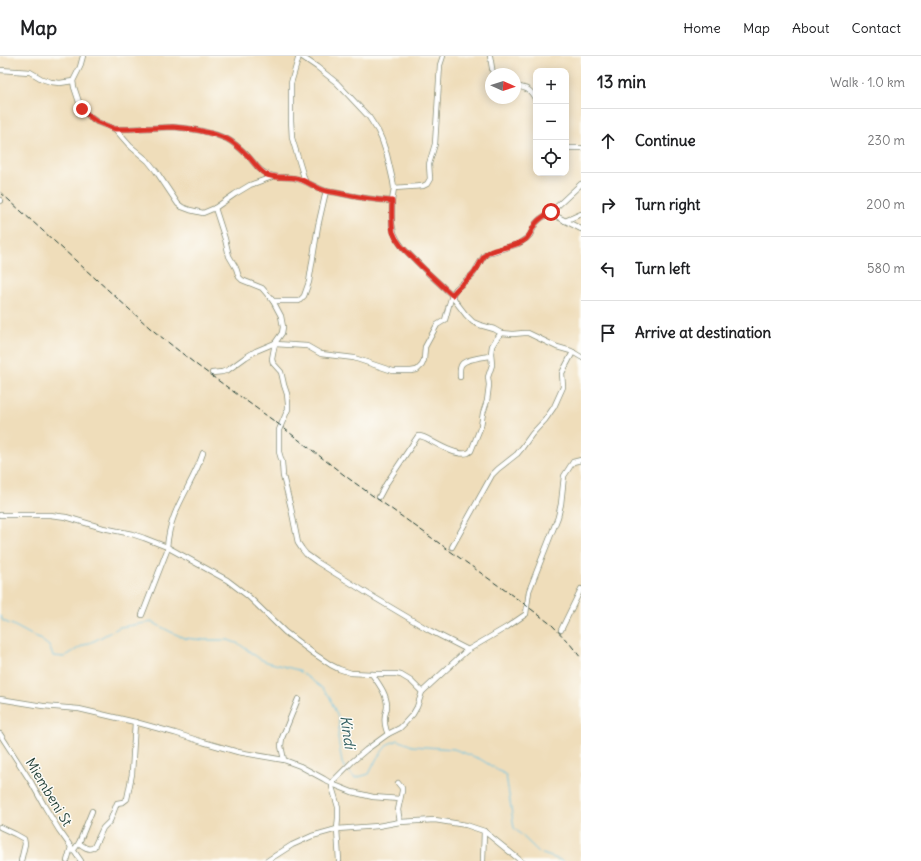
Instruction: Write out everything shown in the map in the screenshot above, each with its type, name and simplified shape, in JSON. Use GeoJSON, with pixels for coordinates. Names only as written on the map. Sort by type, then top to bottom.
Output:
{"type":"FeatureCollection","features":[{"type":"Feature","properties":{"kind":"street"},"geometry":{"type":"LineString","coordinates":[[83,56],[80,67],[74,76],[74,88],[82,109],[97,122],[115,129],[180,127],[215,134],[233,142],[258,168],[272,177]]}},
{"type":"Feature","properties":{"kind":"street"},"geometry":{"type":"LineString","coordinates":[[305,181],[292,138],[290,120],[291,83],[300,56],[337,83],[369,117],[382,140],[388,155],[394,188],[392,201],[392,224],[394,233],[403,248],[452,295],[466,315],[473,322],[501,333],[528,333],[573,352],[581,357]]}},
{"type":"Feature","properties":{"kind":"street"},"geometry":{"type":"LineString","coordinates":[[394,188],[423,186],[429,182],[430,175],[428,164],[435,144],[440,65],[443,56]]}},
{"type":"Feature","properties":{"kind":"street"},"geometry":{"type":"LineString","coordinates":[[490,56],[491,68]]}},
{"type":"Feature","properties":{"kind":"street"},"geometry":{"type":"LineString","coordinates":[[0,70],[30,72],[51,82],[73,81]]}},
{"type":"Feature","properties":{"kind":"street"},"geometry":{"type":"LineString","coordinates":[[521,87],[529,90],[533,96]]}},
{"type":"Feature","properties":{"kind":"street"},"geometry":{"type":"LineString","coordinates":[[115,129],[130,146],[148,161],[178,204],[190,210],[203,213],[215,208],[250,185],[272,177],[287,177],[305,181],[326,191],[368,199],[392,201]]}},
{"type":"Feature","properties":{"kind":"street"},"geometry":{"type":"LineString","coordinates":[[569,148],[581,148]]}},
{"type":"Feature","properties":{"kind":"street"},"geometry":{"type":"LineString","coordinates":[[212,373],[228,370],[256,351],[275,344],[307,346],[321,354],[354,358],[393,371],[417,370],[423,363],[425,347],[434,330],[437,325],[445,320],[452,295],[456,289],[473,274],[486,254],[501,248],[518,244],[527,238],[540,219],[551,212],[581,184]]}},
{"type":"Feature","properties":{"kind":"street"},"geometry":{"type":"LineString","coordinates":[[273,301],[299,301],[304,296],[309,282],[318,226],[326,191]]}},
{"type":"Feature","properties":{"kind":"street"},"geometry":{"type":"LineString","coordinates":[[215,208],[229,256],[239,277],[242,280],[262,288],[273,301],[281,316],[283,327],[282,333],[275,344],[272,359],[273,363],[281,372],[287,394],[288,410],[279,430],[280,456],[298,543],[306,554],[370,595],[429,630],[468,650]]}},
{"type":"Feature","properties":{"kind":"street"},"geometry":{"type":"LineString","coordinates":[[551,212],[581,229]]}},
{"type":"Feature","properties":{"kind":"street"},"geometry":{"type":"LineString","coordinates":[[565,221],[581,214]]}},
{"type":"Feature","properties":{"kind":"street"},"geometry":{"type":"LineString","coordinates":[[379,497],[418,436],[424,436],[442,447],[460,454],[471,451],[481,426],[487,401],[488,377],[492,365],[491,353],[494,341],[501,333]]}},
{"type":"Feature","properties":{"kind":"street"},"geometry":{"type":"LineString","coordinates":[[452,547],[492,476],[498,469],[517,454],[554,407],[562,387],[562,373],[573,352]]}},
{"type":"Feature","properties":{"kind":"street"},"geometry":{"type":"LineString","coordinates":[[460,377],[461,364],[491,356]]}},
{"type":"Feature","properties":{"kind":"street"},"geometry":{"type":"LineString","coordinates":[[142,615],[167,547],[174,517],[203,453]]}},
{"type":"Feature","properties":{"kind":"street"},"geometry":{"type":"LineString","coordinates":[[339,861],[337,829],[338,807],[332,788],[333,781],[352,761],[388,734],[400,728],[413,714],[422,692],[468,650],[526,614],[529,591],[558,517],[564,476],[573,462],[581,460]]}},
{"type":"Feature","properties":{"kind":"street"},"geometry":{"type":"LineString","coordinates":[[0,515],[50,515],[66,517],[103,528],[132,534],[167,547],[227,580],[248,596],[285,632],[331,665],[345,672],[401,675],[411,681],[422,692]]}},
{"type":"Feature","properties":{"kind":"street"},"geometry":{"type":"LineString","coordinates":[[561,630],[581,589]]}},
{"type":"Feature","properties":{"kind":"street"},"geometry":{"type":"LineString","coordinates":[[372,674],[383,691],[386,700],[387,707],[385,720],[388,734]]}},
{"type":"Feature","properties":{"kind":"street"},"geometry":{"type":"LineString","coordinates":[[0,699],[43,706],[79,709],[135,722],[175,732],[238,752],[284,760],[311,771],[332,784],[352,792],[400,799]]}},
{"type":"Feature","properties":{"kind":"street"},"geometry":{"type":"LineString","coordinates":[[284,760],[281,746],[282,738],[298,699]]}},
{"type":"Feature","properties":{"kind":"street"},"geometry":{"type":"LineString","coordinates":[[79,843],[92,849],[104,828],[110,821],[117,803],[123,802],[126,799],[132,774],[135,722]]}},
{"type":"Feature","properties":{"kind":"street","name":"Miembeni St"},"geometry":{"type":"LineString","coordinates":[[0,734],[31,782],[59,830],[81,861]]}},
{"type":"Feature","properties":{"kind":"street"},"geometry":{"type":"LineString","coordinates":[[398,783],[402,788],[398,810],[400,822]]}},
{"type":"Feature","properties":{"kind":"street"},"geometry":{"type":"LineString","coordinates":[[67,861],[72,849],[79,843],[92,811]]}},
{"type":"Feature","properties":{"kind":"street"},"geometry":{"type":"LineString","coordinates":[[267,861],[292,845],[312,836],[337,829],[434,820],[466,825],[484,831],[521,861]]}},
{"type":"Feature","properties":{"kind":"street"},"geometry":{"type":"LineString","coordinates":[[0,827],[24,839],[25,844],[21,861]]}},
{"type":"Feature","properties":{"kind":"street"},"geometry":{"type":"LineString","coordinates":[[483,861],[484,831]]}},
{"type":"Feature","properties":{"kind":"waterway","name":"Kindi"},"geometry":{"type":"LineString","coordinates":[[0,616],[3,621],[41,640],[49,646],[53,656],[64,657],[120,627],[152,622],[184,638],[228,640],[239,644],[260,659],[298,670],[322,688],[329,696],[339,720],[338,738],[342,763],[345,768]]}},
{"type":"Feature","properties":{"kind":"waterway","name":"Kindi"},"geometry":{"type":"LineString","coordinates":[[347,770],[355,778],[369,774],[377,758],[388,744],[398,740],[412,746],[454,749],[480,759],[506,775],[514,828],[540,853],[563,861]]}},
{"type":"Feature","properties":{"kind":"railway"},"geometry":{"type":"LineString","coordinates":[[0,192],[150,328],[198,366],[281,426],[348,478],[552,625],[581,658]]}},
{"type":"Feature","properties":{"kind":"route"},"geometry":{"type":"LineString","coordinates":[[82,109],[97,122],[111,126],[115,129],[180,127],[215,134],[233,142],[252,160],[258,168],[272,177],[296,178],[326,191],[375,200],[392,201],[392,224],[398,241],[428,273],[452,295],[456,289],[473,274],[486,254],[501,248],[518,244],[530,235],[536,223],[540,219],[551,212]]}}]}
